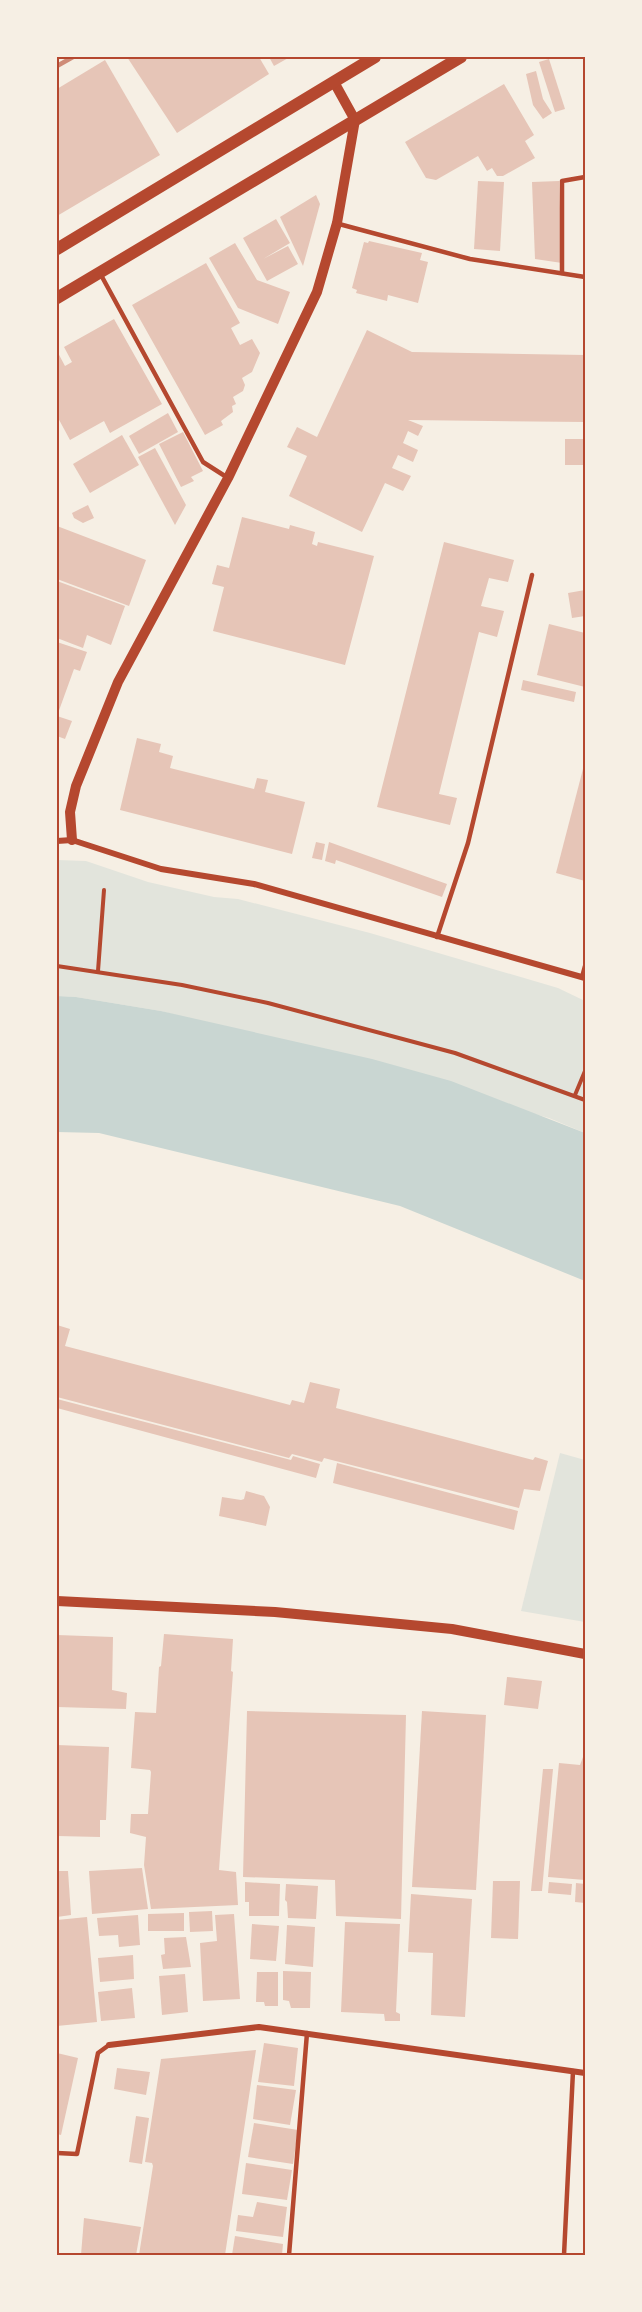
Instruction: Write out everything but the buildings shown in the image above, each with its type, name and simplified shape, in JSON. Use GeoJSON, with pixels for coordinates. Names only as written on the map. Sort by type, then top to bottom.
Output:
{"type":"FeatureCollection","features":[{"type":"Feature","properties":{"kind":"main road"},"geometry":{"type":"LineString","coordinates":[[57,249],[375,57]]}},
{"type":"Feature","properties":{"kind":"main road"},"geometry":{"type":"LineString","coordinates":[[57,298],[461,57]]}},
{"type":"Feature","properties":{"kind":"street"},"geometry":{"type":"LineString","coordinates":[[72,840],[70,812],[76,786],[118,682],[228,478],[317,292],[337,223],[355,120],[334,82]]}},
{"type":"Feature","properties":{"kind":"street"},"geometry":{"type":"LineString","coordinates":[[57,841],[72,840],[161,869],[254,884],[584,977]]}},
{"type":"Feature","properties":{"kind":"street"},"geometry":{"type":"LineString","coordinates":[[57,1601],[275,1612],[440,1628],[585,1654]]}},
{"type":"Feature","properties":{"kind":"street"},"geometry":{"type":"LineString","coordinates":[[109,2045],[259,2027],[585,2073]]}},
{"type":"Feature","properties":{"kind":"lane"},"geometry":{"type":"LineString","coordinates":[[562,273],[562,181],[585,177]]}},
{"type":"Feature","properties":{"kind":"lane"},"geometry":{"type":"LineString","coordinates":[[337,223],[470,259],[585,277]]}},
{"type":"Feature","properties":{"kind":"lane"},"geometry":{"type":"LineString","coordinates":[[99,272],[203,462],[228,478]]}},
{"type":"Feature","properties":{"kind":"lane"},"geometry":{"type":"LineString","coordinates":[[437,937],[468,843],[532,575]]}},
{"type":"Feature","properties":{"kind":"lane"},"geometry":{"type":"LineString","coordinates":[[584,977],[585,966]]}},
{"type":"Feature","properties":{"kind":"lane"},"geometry":{"type":"LineString","coordinates":[[289,2255],[307,2033]]}},
{"type":"Feature","properties":{"kind":"lane"},"geometry":{"type":"LineString","coordinates":[[57,2153],[77,2154],[98,2053],[109,2045]]}},
{"type":"Feature","properties":{"kind":"lane"},"geometry":{"type":"LineString","coordinates":[[564,2255],[573,2071]]}},
{"type":"Feature","properties":{"kind":"path"},"geometry":{"type":"LineString","coordinates":[[98,972],[104,890]]}},
{"type":"Feature","properties":{"kind":"path"},"geometry":{"type":"LineString","coordinates":[[57,966],[182,985],[310,1014],[455,1053],[585,1100]]}},
{"type":"Feature","properties":{"kind":"path"},"geometry":{"type":"LineString","coordinates":[[575,1095],[585,1071]]}},
{"type":"Feature","properties":{"kind":"shaded area"},"geometry":{"type":"Polygon","coordinates":[[[57,860],[86,861],[148,882],[214,897],[238,899],[370,933],[558,988],[585,1001],[585,1133],[549,1118],[161,1011],[57,996],[57,860]]]}},
{"type":"Feature","properties":{"kind":"shaded area"},"geometry":{"type":"Polygon","coordinates":[[[57,996],[161,1011],[372,1059],[451,1081],[585,1133],[585,1281],[400,1206],[99,1133],[57,1132],[57,996]]]}},
{"type":"Feature","properties":{"kind":"shaded area"},"geometry":{"type":"Polygon","coordinates":[[[560,1453],[585,1460],[585,1622],[521,1611],[560,1453]]]}},
{"type":"Feature","properties":{"kind":"railway"},"geometry":{"type":"LineString","coordinates":[[57,66],[73,57]]}}]}
